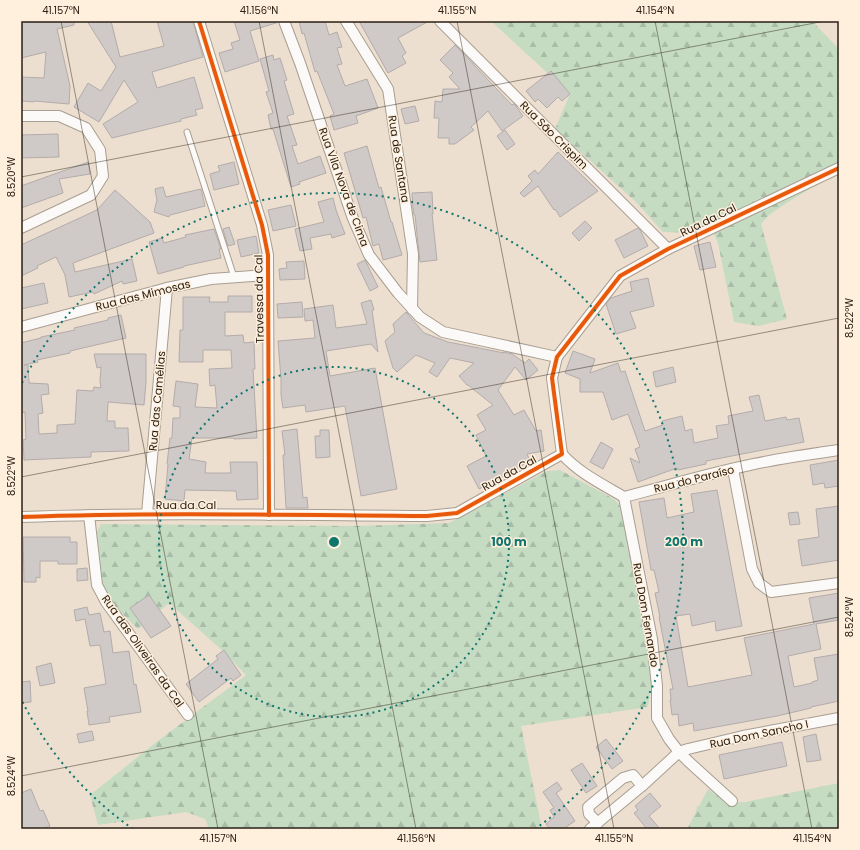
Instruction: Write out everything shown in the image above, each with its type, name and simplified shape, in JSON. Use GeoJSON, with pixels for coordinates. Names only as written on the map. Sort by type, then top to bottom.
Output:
{"type":"FeatureCollection","features":[{"type":"Feature","properties":{"kind":"street","name":"Travessa da Cal"},"geometry":{"type":"LineString","coordinates":[[199,21],[262,225],[268,255],[269,515]]}},
{"type":"Feature","properties":{"kind":"street","name":"Rua Vila Nova de Cima"},"geometry":{"type":"LineString","coordinates":[[284,21],[352,216],[369,255],[398,293],[420,317],[443,332],[557,357]]}},
{"type":"Feature","properties":{"kind":"street","name":"Rua de Santana"},"geometry":{"type":"LineString","coordinates":[[346,21],[388,89],[413,254],[412,309]]}},
{"type":"Feature","properties":{"kind":"street","name":"Rua São Crispim"},"geometry":{"type":"LineString","coordinates":[[440,21],[668,249]]}},
{"type":"Feature","properties":{"kind":"street"},"geometry":{"type":"LineString","coordinates":[[21,116],[60,116],[86,128],[100,150],[103,176],[91,195],[21,228]]}},
{"type":"Feature","properties":{"kind":"street","name":"Rua da Cal"},"geometry":{"type":"LineString","coordinates":[[21,518],[148,514],[428,516],[457,513],[562,454],[552,378],[557,357],[620,276],[668,249],[760,204],[839,168]]}},
{"type":"Feature","properties":{"kind":"street","name":"Rua das Mimosas"},"geometry":{"type":"LineString","coordinates":[[21,327],[167,288],[211,279],[268,275]]}},
{"type":"Feature","properties":{"kind":"street","name":"Rua das Camélias"},"geometry":{"type":"LineString","coordinates":[[148,514],[167,288]]}},
{"type":"Feature","properties":{"kind":"street","name":"Rua do Paraíso"},"geometry":{"type":"LineString","coordinates":[[624,497],[693,478],[753,464],[839,450]]}},
{"type":"Feature","properties":{"kind":"street"},"geometry":{"type":"LineString","coordinates":[[562,454],[570,463],[584,473],[624,497]]}},
{"type":"Feature","properties":{"kind":"street"},"geometry":{"type":"LineString","coordinates":[[734,469],[752,569],[759,583],[771,592],[839,583]]}},
{"type":"Feature","properties":{"kind":"street","name":"Rua Dom Fernando"},"geometry":{"type":"LineString","coordinates":[[624,497],[652,639],[657,686],[657,718],[669,740],[679,752],[732,801]]}},
{"type":"Feature","properties":{"kind":"street","name":"Rua das Oliveiras da Cal"},"geometry":{"type":"LineString","coordinates":[[89,515],[97,585],[106,602],[188,715]]}},
{"type":"Feature","properties":{"kind":"street","name":"Rua Dom Sancho I"},"geometry":{"type":"LineString","coordinates":[[679,752],[688,748],[743,736],[839,718]]}},
{"type":"Feature","properties":{"kind":"street"},"geometry":{"type":"LineString","coordinates":[[642,786],[633,775],[622,778],[588,807],[594,826],[642,786],[679,752]]}},
{"type":"Feature","properties":{"kind":"lane"},"geometry":{"type":"LineString","coordinates":[[187,132],[234,277]]}},
{"type":"Feature","properties":{"kind":"green space"},"geometry":{"type":"Polygon","coordinates":[[[491,21],[812,21],[839,49],[839,172],[788,202],[769,215],[761,224],[787,319],[759,326],[734,322],[718,243],[712,230],[692,233],[663,232],[636,202],[555,129],[570,94],[491,21]]]}},
{"type":"Feature","properties":{"kind":"green space"},"geometry":{"type":"Polygon","coordinates":[[[560,470],[614,499],[623,509],[653,675],[648,707],[521,726],[542,829],[209,829],[205,819],[186,812],[98,825],[90,795],[159,740],[246,675],[224,652],[169,603],[138,629],[106,598],[103,586],[97,532],[101,524],[357,526],[449,523],[547,471],[560,470]]]}},
{"type":"Feature","properties":{"kind":"green space"},"geometry":{"type":"Polygon","coordinates":[[[839,783],[839,829],[687,829],[696,812],[697,806],[699,806],[708,789],[729,803],[745,802],[839,783]]]}},
{"type":"Feature","properties":{"kind":"building"},"geometry":{"type":"Polygon","coordinates":[[[21,21],[74,21],[74,25],[57,29],[70,86],[69,104],[21,101],[21,77],[44,78],[46,52],[21,58],[21,21]]]}},
{"type":"Feature","properties":{"kind":"building"},"geometry":{"type":"Polygon","coordinates":[[[87,21],[111,21],[120,57],[164,46],[157,21],[193,21],[203,57],[152,72],[157,88],[194,77],[203,108],[195,110],[197,115],[181,119],[181,121],[112,138],[103,124],[138,102],[124,80],[99,122],[74,107],[88,83],[101,91],[116,67],[87,21]]]}},
{"type":"Feature","properties":{"kind":"building"},"geometry":{"type":"Polygon","coordinates":[[[234,21],[276,21],[276,23],[250,31],[259,61],[225,72],[219,53],[233,49],[231,43],[240,40],[234,21]]]}},
{"type":"Feature","properties":{"kind":"building"},"geometry":{"type":"Polygon","coordinates":[[[299,21],[325,21],[329,35],[337,32],[342,47],[337,48],[342,64],[337,65],[345,86],[367,79],[378,108],[356,116],[358,123],[334,130],[330,116],[334,114],[317,71],[315,72],[299,21]]]}},
{"type":"Feature","properties":{"kind":"building"},"geometry":{"type":"Polygon","coordinates":[[[359,21],[429,21],[398,38],[406,53],[402,56],[406,63],[388,73],[359,21]]]}},
{"type":"Feature","properties":{"kind":"building"},"geometry":{"type":"Polygon","coordinates":[[[455,45],[512,105],[515,105],[523,116],[502,131],[488,111],[471,127],[474,130],[455,144],[449,144],[449,138],[438,138],[439,118],[434,118],[435,101],[442,102],[443,89],[460,89],[449,77],[453,73],[440,60],[455,45]]]}},
{"type":"Feature","properties":{"kind":"building"},"geometry":{"type":"Polygon","coordinates":[[[273,55],[274,60],[280,58],[287,80],[284,81],[294,114],[287,116],[297,145],[292,146],[298,164],[320,156],[326,173],[299,182],[300,184],[291,187],[273,129],[271,129],[268,115],[273,113],[266,92],[269,91],[260,59],[273,55]]]}},
{"type":"Feature","properties":{"kind":"building"},"geometry":{"type":"Polygon","coordinates":[[[551,71],[570,94],[562,101],[558,97],[547,108],[538,99],[535,102],[526,91],[551,71]]]}},
{"type":"Feature","properties":{"kind":"building"},"geometry":{"type":"Polygon","coordinates":[[[415,106],[419,121],[405,124],[401,109],[415,106]]]}},
{"type":"Feature","properties":{"kind":"building"},"geometry":{"type":"Polygon","coordinates":[[[505,130],[515,144],[507,150],[497,136],[505,130]]]}},
{"type":"Feature","properties":{"kind":"building"},"geometry":{"type":"Polygon","coordinates":[[[58,134],[59,157],[21,158],[21,135],[58,134]]]}},
{"type":"Feature","properties":{"kind":"building"},"geometry":{"type":"Polygon","coordinates":[[[367,146],[379,188],[381,187],[402,255],[383,260],[379,244],[373,246],[366,217],[363,218],[344,153],[367,146]]]}},
{"type":"Feature","properties":{"kind":"building"},"geometry":{"type":"Polygon","coordinates":[[[558,152],[598,191],[560,217],[538,186],[524,197],[520,193],[532,181],[528,176],[535,170],[538,174],[558,152]]]}},
{"type":"Feature","properties":{"kind":"building"},"geometry":{"type":"Polygon","coordinates":[[[88,162],[90,174],[59,179],[63,193],[21,208],[21,186],[88,162]]]}},
{"type":"Feature","properties":{"kind":"building"},"geometry":{"type":"Polygon","coordinates":[[[234,162],[239,184],[214,190],[210,174],[220,171],[218,166],[234,162]]]}},
{"type":"Feature","properties":{"kind":"building"},"geometry":{"type":"Polygon","coordinates":[[[163,187],[166,197],[201,189],[205,206],[170,215],[169,217],[154,212],[157,200],[155,189],[163,187]]]}},
{"type":"Feature","properties":{"kind":"building"},"geometry":{"type":"Polygon","coordinates":[[[115,190],[150,222],[154,233],[73,263],[75,272],[132,259],[137,281],[123,284],[122,281],[94,294],[93,292],[69,297],[65,275],[56,257],[21,276],[21,245],[97,210],[115,190]]]}},
{"type":"Feature","properties":{"kind":"building"},"geometry":{"type":"Polygon","coordinates":[[[432,192],[432,214],[437,260],[420,262],[412,193],[432,192]]]}},
{"type":"Feature","properties":{"kind":"building"},"geometry":{"type":"Polygon","coordinates":[[[333,198],[345,234],[332,238],[331,234],[310,238],[312,249],[300,251],[295,229],[324,222],[318,202],[333,198]]]}},
{"type":"Feature","properties":{"kind":"building"},"geometry":{"type":"Polygon","coordinates":[[[291,205],[296,226],[273,231],[268,210],[291,205]]]}},
{"type":"Feature","properties":{"kind":"building"},"geometry":{"type":"Polygon","coordinates":[[[585,221],[592,228],[579,241],[572,233],[585,221]]]}},
{"type":"Feature","properties":{"kind":"building"},"geometry":{"type":"Polygon","coordinates":[[[229,227],[235,244],[228,246],[223,229],[229,227]]]}},
{"type":"Feature","properties":{"kind":"building"},"geometry":{"type":"Polygon","coordinates":[[[638,228],[648,246],[624,258],[615,240],[638,228]]]}},
{"type":"Feature","properties":{"kind":"building"},"geometry":{"type":"Polygon","coordinates":[[[214,229],[221,249],[219,249],[221,258],[184,266],[158,274],[149,242],[162,238],[164,243],[186,237],[185,235],[214,229]]]}},
{"type":"Feature","properties":{"kind":"building"},"geometry":{"type":"Polygon","coordinates":[[[256,236],[259,253],[241,257],[237,240],[256,236]]]}},
{"type":"Feature","properties":{"kind":"building"},"geometry":{"type":"Polygon","coordinates":[[[710,242],[716,267],[700,270],[694,246],[710,242]]]}},
{"type":"Feature","properties":{"kind":"building"},"geometry":{"type":"Polygon","coordinates":[[[365,260],[378,287],[370,291],[357,264],[365,260]]]}},
{"type":"Feature","properties":{"kind":"building"},"geometry":{"type":"Polygon","coordinates":[[[304,261],[305,279],[280,280],[279,269],[287,268],[286,262],[304,261]]]}},
{"type":"Feature","properties":{"kind":"building"},"geometry":{"type":"Polygon","coordinates":[[[648,278],[654,306],[630,312],[636,328],[616,334],[606,304],[611,298],[632,291],[630,282],[648,278]]]}},
{"type":"Feature","properties":{"kind":"building"},"geometry":{"type":"Polygon","coordinates":[[[44,283],[48,303],[21,309],[21,288],[44,283]]]}},
{"type":"Feature","properties":{"kind":"building"},"geometry":{"type":"Polygon","coordinates":[[[228,296],[252,296],[252,312],[225,312],[225,336],[243,335],[244,343],[254,342],[255,369],[253,369],[257,438],[192,438],[189,459],[206,462],[205,473],[231,473],[230,462],[257,462],[258,499],[237,500],[236,491],[185,490],[184,501],[165,499],[167,464],[170,438],[172,438],[173,418],[180,418],[180,407],[173,406],[176,381],[198,384],[195,407],[217,408],[215,385],[210,386],[209,369],[232,368],[231,350],[203,350],[203,362],[179,362],[180,330],[183,330],[183,297],[210,297],[209,302],[228,302],[228,296]]]}},
{"type":"Feature","properties":{"kind":"building"},"geometry":{"type":"Polygon","coordinates":[[[371,300],[374,310],[372,310],[378,352],[371,344],[326,351],[330,376],[375,368],[397,489],[361,496],[345,406],[306,412],[305,405],[283,408],[278,341],[315,338],[313,320],[305,321],[304,309],[333,305],[336,328],[367,324],[361,303],[371,300]]]}},
{"type":"Feature","properties":{"kind":"building"},"geometry":{"type":"Polygon","coordinates":[[[302,302],[303,317],[278,318],[277,304],[302,302]]]}},
{"type":"Feature","properties":{"kind":"building"},"geometry":{"type":"Polygon","coordinates":[[[406,312],[424,333],[448,342],[512,354],[525,363],[529,359],[538,370],[526,380],[515,367],[498,390],[514,415],[524,410],[536,431],[541,430],[544,451],[527,454],[530,461],[479,489],[467,466],[486,456],[476,435],[486,430],[477,415],[493,405],[467,385],[459,376],[474,363],[450,358],[437,377],[429,372],[435,363],[416,355],[397,372],[393,368],[385,341],[395,332],[393,324],[406,312]]]}},
{"type":"Feature","properties":{"kind":"building"},"geometry":{"type":"Polygon","coordinates":[[[121,315],[126,338],[70,351],[70,353],[37,360],[38,362],[24,365],[28,365],[29,383],[48,384],[49,394],[41,395],[43,413],[38,414],[39,434],[57,433],[57,425],[75,424],[77,390],[93,391],[94,387],[101,388],[101,367],[97,368],[94,354],[146,354],[144,405],[108,402],[107,421],[115,421],[115,428],[128,428],[129,451],[91,452],[91,457],[24,460],[23,440],[26,439],[25,412],[21,413],[21,343],[75,330],[74,328],[108,320],[108,318],[121,315]]]}},
{"type":"Feature","properties":{"kind":"building"},"geometry":{"type":"Polygon","coordinates":[[[573,351],[595,359],[590,373],[618,363],[621,372],[625,371],[645,431],[663,425],[662,421],[682,416],[685,431],[692,429],[694,443],[718,438],[716,426],[729,424],[728,416],[753,411],[749,397],[759,395],[765,421],[786,417],[787,420],[799,418],[804,442],[706,461],[706,464],[678,470],[677,468],[638,482],[630,458],[640,463],[635,449],[640,447],[628,414],[612,420],[603,392],[580,392],[580,379],[565,373],[573,351]]]}},
{"type":"Feature","properties":{"kind":"building"},"geometry":{"type":"Polygon","coordinates":[[[673,367],[676,382],[656,387],[653,372],[673,367]]]}},
{"type":"Feature","properties":{"kind":"building"},"geometry":{"type":"Polygon","coordinates":[[[297,429],[303,498],[307,497],[308,508],[286,508],[283,455],[285,455],[282,431],[297,429]]]}},
{"type":"Feature","properties":{"kind":"building"},"geometry":{"type":"Polygon","coordinates":[[[320,430],[329,430],[330,457],[316,458],[315,436],[320,436],[320,430]]]}},
{"type":"Feature","properties":{"kind":"building"},"geometry":{"type":"Polygon","coordinates":[[[601,442],[613,449],[603,469],[590,462],[601,442]]]}},
{"type":"Feature","properties":{"kind":"building"},"geometry":{"type":"Polygon","coordinates":[[[839,460],[839,486],[825,488],[824,483],[813,485],[810,465],[839,460]]]}},
{"type":"Feature","properties":{"kind":"building"},"geometry":{"type":"Polygon","coordinates":[[[717,490],[742,626],[716,631],[715,621],[692,626],[690,614],[676,616],[688,687],[752,675],[744,638],[814,624],[809,598],[839,593],[839,620],[816,624],[821,649],[788,656],[794,687],[818,680],[814,658],[839,654],[839,701],[777,716],[694,731],[693,723],[679,726],[678,714],[672,715],[670,689],[673,689],[655,593],[659,592],[654,570],[651,570],[639,502],[664,498],[667,518],[694,512],[691,494],[717,490]]]}},
{"type":"Feature","properties":{"kind":"building"},"geometry":{"type":"Polygon","coordinates":[[[839,506],[839,560],[802,566],[798,540],[819,537],[816,509],[839,506]]]}},
{"type":"Feature","properties":{"kind":"building"},"geometry":{"type":"Polygon","coordinates":[[[798,512],[800,524],[790,525],[788,513],[798,512]]]}},
{"type":"Feature","properties":{"kind":"building"},"geometry":{"type":"Polygon","coordinates":[[[23,537],[70,537],[70,542],[77,542],[77,564],[58,564],[58,561],[40,561],[40,578],[36,577],[36,582],[24,582],[23,537]]]}},
{"type":"Feature","properties":{"kind":"building"},"geometry":{"type":"Polygon","coordinates":[[[87,568],[88,580],[77,581],[77,569],[87,568]]]}},
{"type":"Feature","properties":{"kind":"building"},"geometry":{"type":"Polygon","coordinates":[[[149,595],[171,626],[151,638],[130,608],[149,595]]]}},
{"type":"Feature","properties":{"kind":"building"},"geometry":{"type":"Polygon","coordinates":[[[87,607],[89,615],[100,613],[104,632],[110,631],[113,653],[129,651],[134,685],[136,684],[141,712],[109,717],[110,722],[89,725],[84,688],[106,684],[100,645],[90,646],[85,619],[76,621],[74,610],[87,607]]]}},
{"type":"Feature","properties":{"kind":"building"},"geometry":{"type":"Polygon","coordinates":[[[224,650],[241,675],[233,681],[231,678],[199,702],[186,684],[218,659],[216,656],[224,650]]]}},
{"type":"Feature","properties":{"kind":"building"},"geometry":{"type":"Polygon","coordinates":[[[51,663],[55,683],[40,686],[36,667],[51,663]]]}},
{"type":"Feature","properties":{"kind":"building"},"geometry":{"type":"Polygon","coordinates":[[[30,681],[31,702],[21,703],[21,682],[30,681]]]}},
{"type":"Feature","properties":{"kind":"building"},"geometry":{"type":"Polygon","coordinates":[[[92,731],[94,740],[79,743],[77,734],[92,731]]]}},
{"type":"Feature","properties":{"kind":"building"},"geometry":{"type":"Polygon","coordinates":[[[816,734],[821,760],[807,762],[803,737],[816,734]]]}},
{"type":"Feature","properties":{"kind":"building"},"geometry":{"type":"Polygon","coordinates":[[[606,739],[623,761],[612,769],[596,747],[606,739]]]}},
{"type":"Feature","properties":{"kind":"building"},"geometry":{"type":"Polygon","coordinates":[[[782,742],[787,766],[724,779],[719,755],[782,742]]]}},
{"type":"Feature","properties":{"kind":"building"},"geometry":{"type":"Polygon","coordinates":[[[582,763],[597,786],[586,793],[571,770],[582,763]]]}},
{"type":"Feature","properties":{"kind":"building"},"geometry":{"type":"Polygon","coordinates":[[[557,782],[562,789],[556,793],[575,821],[563,829],[550,829],[546,824],[554,817],[550,810],[554,808],[543,792],[557,782]]]}},
{"type":"Feature","properties":{"kind":"building"},"geometry":{"type":"Polygon","coordinates":[[[31,789],[40,811],[43,810],[50,826],[42,829],[21,829],[21,793],[31,789]]]}},
{"type":"Feature","properties":{"kind":"building"},"geometry":{"type":"Polygon","coordinates":[[[650,793],[661,806],[649,816],[660,829],[647,829],[634,813],[638,810],[635,806],[650,793]]]}},
{"type":"Feature","properties":{"kind":"cycle path"},"geometry":{"type":"LineString","coordinates":[[199,21],[262,225],[268,255],[269,515]]}},
{"type":"Feature","properties":{"kind":"cycle path"},"geometry":{"type":"LineString","coordinates":[[21,517],[173,514],[427,516],[457,513],[562,454],[552,378],[557,357],[620,276],[668,249],[839,168]]}}]}
